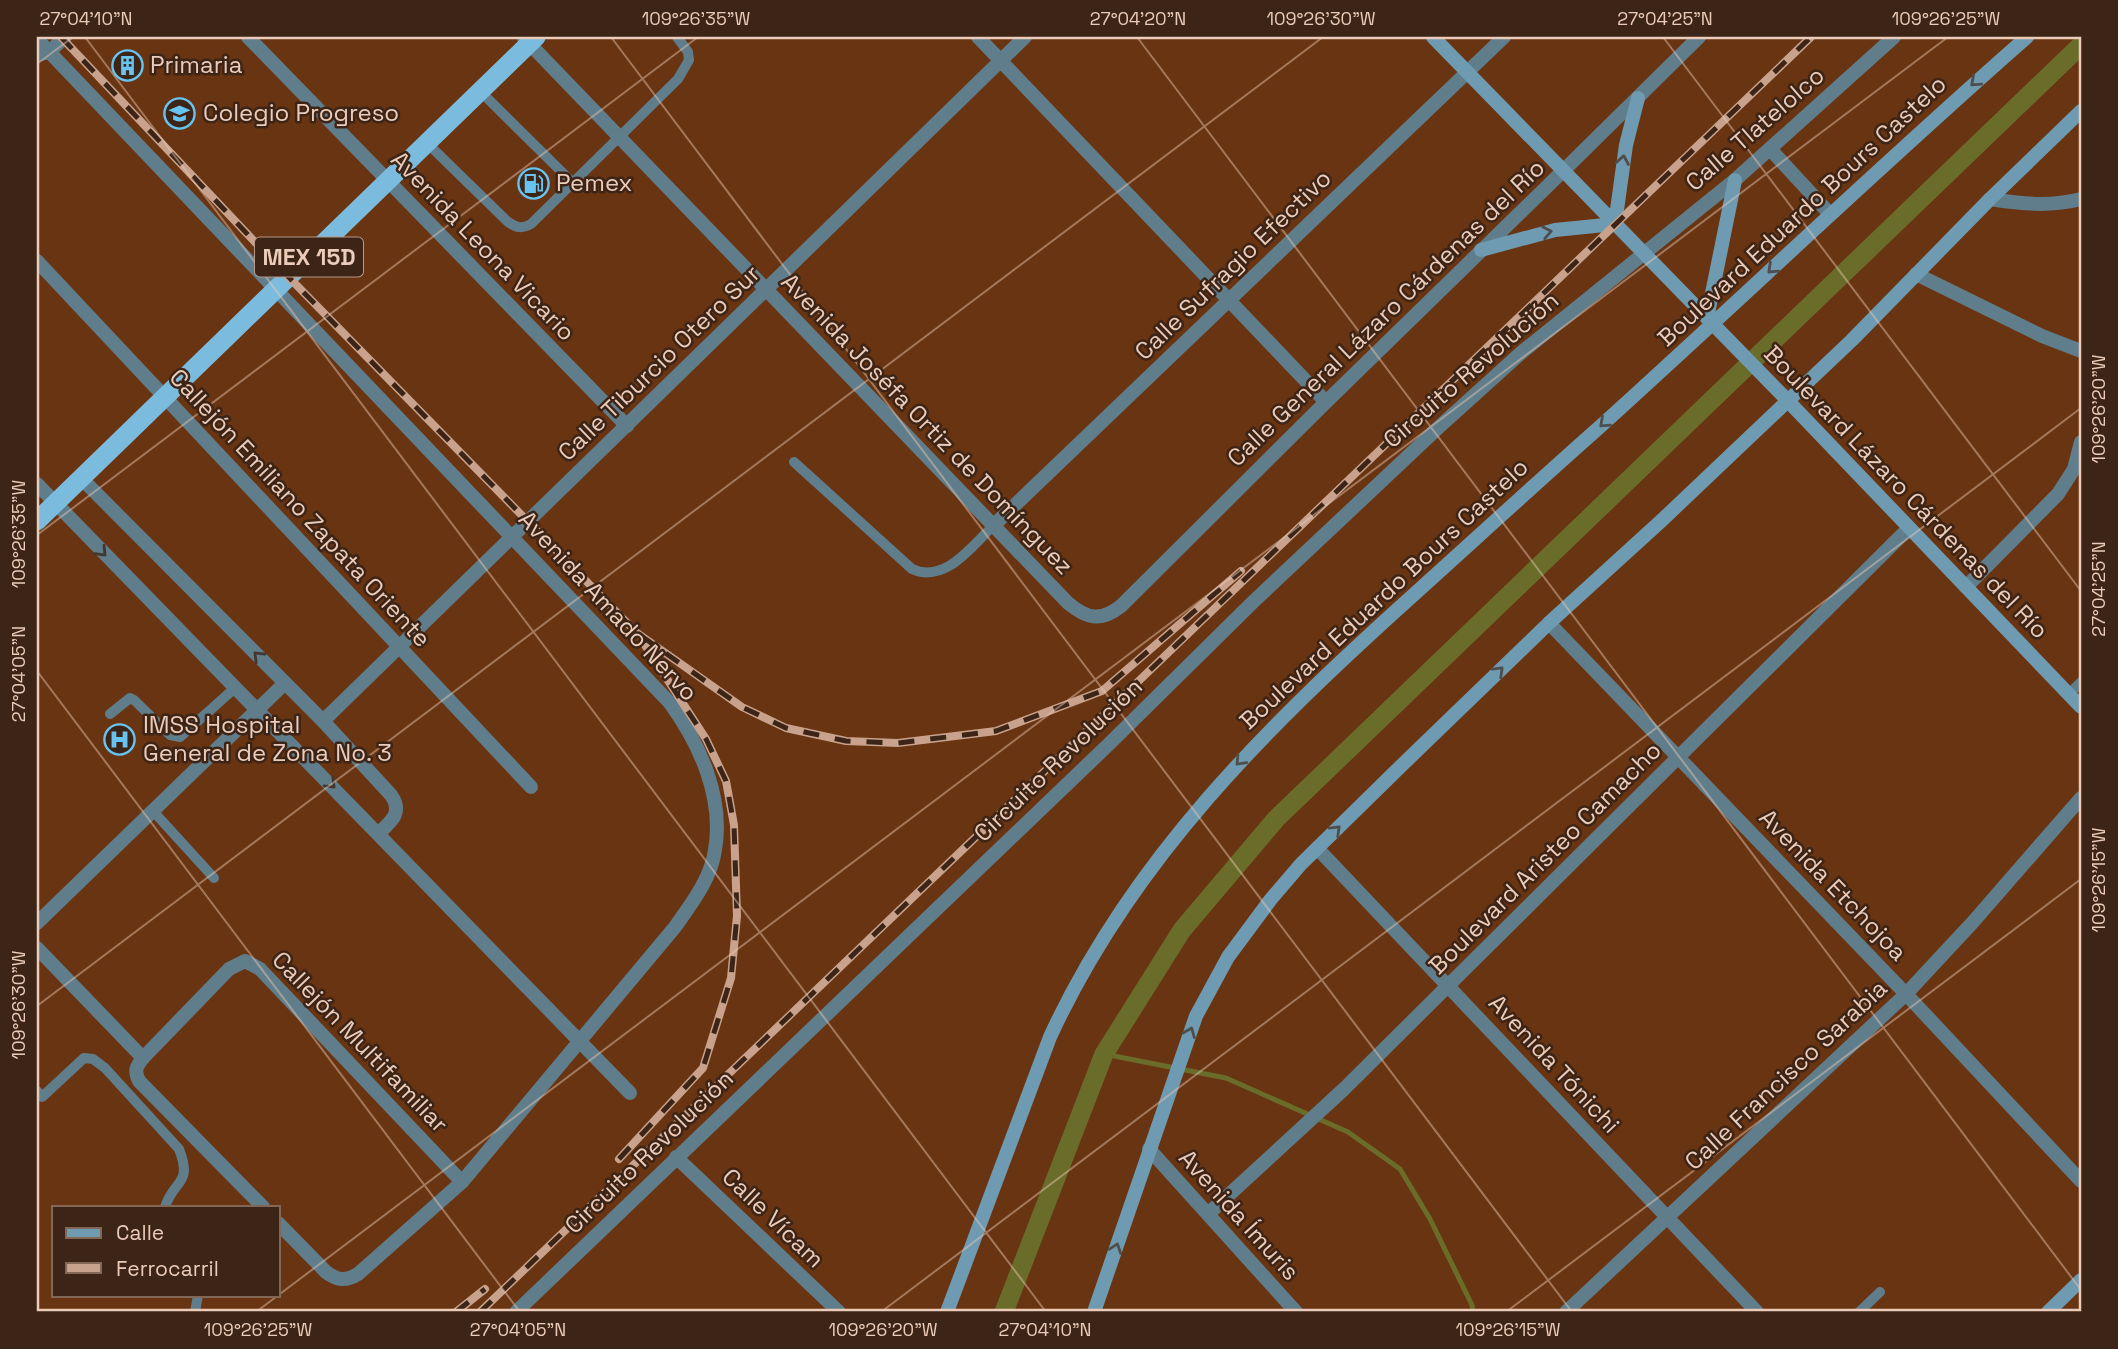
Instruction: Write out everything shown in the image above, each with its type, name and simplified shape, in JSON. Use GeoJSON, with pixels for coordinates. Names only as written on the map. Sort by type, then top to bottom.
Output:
{"type":"FeatureCollection","features":[{"type":"Feature","properties":{"kind":"highway","name":"MEX 15D"},"geometry":{"type":"LineString","coordinates":[[37,521],[427,143],[529,39]]}},
{"type":"Feature","properties":{"kind":"main road","name":"Boulevard Lázaro Cárdenas del Río"},"geometry":{"type":"LineString","coordinates":[[1433,37],[2081,707]]}},
{"type":"Feature","properties":{"kind":"main road","name":"Boulevard Eduardo Bours Castelo"},"geometry":{"type":"LineString","coordinates":[[947,1312],[1049,1037],[1066,1002],[1101,940],[1170,843],[1228,774],[1331,669],[1710,321],[2027,37]]}},
{"type":"Feature","properties":{"kind":"main road"},"geometry":{"type":"LineString","coordinates":[[1481,250],[1546,232],[1615,224],[1622,167],[1638,98]]}},
{"type":"Feature","properties":{"kind":"main road"},"geometry":{"type":"LineString","coordinates":[[1094,1312],[1196,1016],[1217,975],[1256,919],[1317,848],[1783,396],[1852,340],[1990,198],[2081,111]]}},
{"type":"Feature","properties":{"kind":"main road"},"geometry":{"type":"LineString","coordinates":[[1710,321],[1719,250],[1735,180]]}},
{"type":"Feature","properties":{"kind":"main road"},"geometry":{"type":"LineString","coordinates":[[2048,1312],[2081,1280]]}},
{"type":"Feature","properties":{"kind":"street"},"geometry":{"type":"LineString","coordinates":[[43,54],[65,37]]}},
{"type":"Feature","properties":{"kind":"street","name":"Avenida Leona Vicario"},"geometry":{"type":"LineString","coordinates":[[248,37],[627,426]]}},
{"type":"Feature","properties":{"kind":"street"},"geometry":{"type":"LineString","coordinates":[[978,37],[1326,402]]}},
{"type":"Feature","properties":{"kind":"street","name":"Calle Tiburcio Otero Sur"},"geometry":{"type":"LineString","coordinates":[[323,721],[1025,37]]}},
{"type":"Feature","properties":{"kind":"street","name":"Calle Sufragio Efectivo"},"geometry":{"type":"LineString","coordinates":[[993,526],[1504,37]]}},
{"type":"Feature","properties":{"kind":"street","name":"Calle General Lázaro Cárdenas del Río"},"geometry":{"type":"LineString","coordinates":[[1102,618],[1121,606],[1699,37]]}},
{"type":"Feature","properties":{"kind":"street","name":"Calle Tlatelolco"},"geometry":{"type":"LineString","coordinates":[[1643,253],[1735,180],[1894,37]]}},
{"type":"Feature","properties":{"kind":"street","name":"Avenida Amado Nervo"},"geometry":{"type":"LineString","coordinates":[[37,39],[43,54],[276,288],[670,703],[685,723],[699,751],[714,800],[715,851],[695,900],[462,1182],[358,1274],[343,1280],[326,1272],[280,1225]]}},
{"type":"Feature","properties":{"kind":"street","name":"Avenida Joséfa Ortiz de Domínguez"},"geometry":{"type":"LineString","coordinates":[[529,39],[620,138],[1079,613],[1091,618],[1102,618]]}},
{"type":"Feature","properties":{"kind":"street"},"geometry":{"type":"LineString","coordinates":[[1770,149],[1830,214]]}},
{"type":"Feature","properties":{"kind":"street"},"geometry":{"type":"LineString","coordinates":[[1990,198],[2026,205],[2062,204],[2081,199]]}},
{"type":"Feature","properties":{"kind":"street","name":"Circuito Revolución"},"geometry":{"type":"LineString","coordinates":[[516,1312],[1099,754],[1337,521],[1522,352],[1643,253]]}},
{"type":"Feature","properties":{"kind":"street","name":"Callejón Emiliano Zapata Oriente"},"geometry":{"type":"LineString","coordinates":[[37,261],[531,787]]}},
{"type":"Feature","properties":{"kind":"street"},"geometry":{"type":"LineString","coordinates":[[1916,274],[2081,351]]}},
{"type":"Feature","properties":{"kind":"street"},"geometry":{"type":"LineString","coordinates":[[1966,587],[2058,494],[2074,470],[2081,442]]}},
{"type":"Feature","properties":{"kind":"street"},"geometry":{"type":"LineString","coordinates":[[80,477],[323,721],[396,802],[398,810],[394,818],[379,833]]}},
{"type":"Feature","properties":{"kind":"street"},"geometry":{"type":"LineString","coordinates":[[37,484],[630,1093]]}},
{"type":"Feature","properties":{"kind":"street","name":"Boulevard Aristeo Camacho"},"geometry":{"type":"LineString","coordinates":[[1208,1214],[1345,1089],[1909,528]]}},
{"type":"Feature","properties":{"kind":"street","name":"Avenida Etchojoa"},"geometry":{"type":"LineString","coordinates":[[1549,622],[1906,994],[2081,1181]]}},
{"type":"Feature","properties":{"kind":"street"},"geometry":{"type":"LineString","coordinates":[[37,923],[285,683]]}},
{"type":"Feature","properties":{"kind":"street","name":"Calle Francisco Sarabia"},"geometry":{"type":"LineString","coordinates":[[1566,1312],[1906,994],[2081,798]]}},
{"type":"Feature","properties":{"kind":"street","name":"Avenida Tónichi"},"geometry":{"type":"LineString","coordinates":[[1317,848],[1757,1312]]}},
{"type":"Feature","properties":{"kind":"street"},"geometry":{"type":"LineString","coordinates":[[37,948],[143,1058]]}},
{"type":"Feature","properties":{"kind":"street","name":"Callejón Multifamiliar"},"geometry":{"type":"LineString","coordinates":[[262,1206],[139,1081],[135,1072],[136,1066],[143,1058],[229,969],[245,961],[252,963],[462,1182]]}},
{"type":"Feature","properties":{"kind":"street","name":"Avenida Ímuris"},"geometry":{"type":"LineString","coordinates":[[1149,1149],[1296,1312]]}},
{"type":"Feature","properties":{"kind":"street","name":"Calle Vícam"},"geometry":{"type":"LineString","coordinates":[[677,1157],[838,1312]]}},
{"type":"Feature","properties":{"kind":"lane"},"geometry":{"type":"LineString","coordinates":[[427,143],[516,227],[525,228],[620,138],[685,70],[689,60],[688,52],[677,37]]}},
{"type":"Feature","properties":{"kind":"lane"},"geometry":{"type":"LineString","coordinates":[[480,91],[573,183]]}},
{"type":"Feature","properties":{"kind":"lane"},"geometry":{"type":"LineString","coordinates":[[794,462],[912,569],[923,574],[945,569],[993,526]]}},
{"type":"Feature","properties":{"kind":"lane"},"geometry":{"type":"LineString","coordinates":[[2068,694],[2081,682]]}},
{"type":"Feature","properties":{"kind":"lane"},"geometry":{"type":"LineString","coordinates":[[110,715],[126,700],[134,700],[170,735],[180,737],[236,687]]}},
{"type":"Feature","properties":{"kind":"lane"},"geometry":{"type":"LineString","coordinates":[[153,811],[214,878]]}},
{"type":"Feature","properties":{"kind":"lane"},"geometry":{"type":"LineString","coordinates":[[39,1097],[84,1058],[93,1059],[105,1068],[179,1149],[185,1164],[184,1177],[165,1206]]}},
{"type":"Feature","properties":{"kind":"lane"},"geometry":{"type":"LineString","coordinates":[[1859,1312],[1880,1292]]}},
{"type":"Feature","properties":{"kind":"waterway"},"geometry":{"type":"LineString","coordinates":[[1004,1312],[1104,1054],[1182,930],[1276,819],[2081,45]]}},
{"type":"Feature","properties":{"kind":"waterway"},"geometry":{"type":"LineString","coordinates":[[1104,1054],[1226,1078],[1348,1132],[1400,1169],[1430,1219],[1473,1312]]}},
{"type":"Feature","properties":{"kind":"railway"},"geometry":{"type":"LineString","coordinates":[[61,37],[270,258],[637,633],[742,707],[786,728],[846,741],[898,743],[996,731],[1102,691],[1241,571]]}},
{"type":"Feature","properties":{"kind":"railway"},"geometry":{"type":"LineString","coordinates":[[480,1312],[1811,37]]}},
{"type":"Feature","properties":{"kind":"railway"},"geometry":{"type":"LineString","coordinates":[[619,1159],[703,1068],[731,978],[737,916],[734,825],[726,781],[706,739],[643,642]]}},
{"type":"Feature","properties":{"kind":"railway"},"geometry":{"type":"LineString","coordinates":[[456,1312],[485,1289]]}},
{"type":"Feature","properties":{"kind":"place","name":"Primaria"},"geometry":{"type":"Point","coordinates":[127,65]}},
{"type":"Feature","properties":{"kind":"place","name":"Colegio Progreso"},"geometry":{"type":"Point","coordinates":[180,113]}},
{"type":"Feature","properties":{"kind":"place","name":"Pemex"},"geometry":{"type":"Point","coordinates":[533,183]}},
{"type":"Feature","properties":{"kind":"place","name":"IMSS Hospital General de Zona No. 3"},"geometry":{"type":"Point","coordinates":[120,739]}}]}
